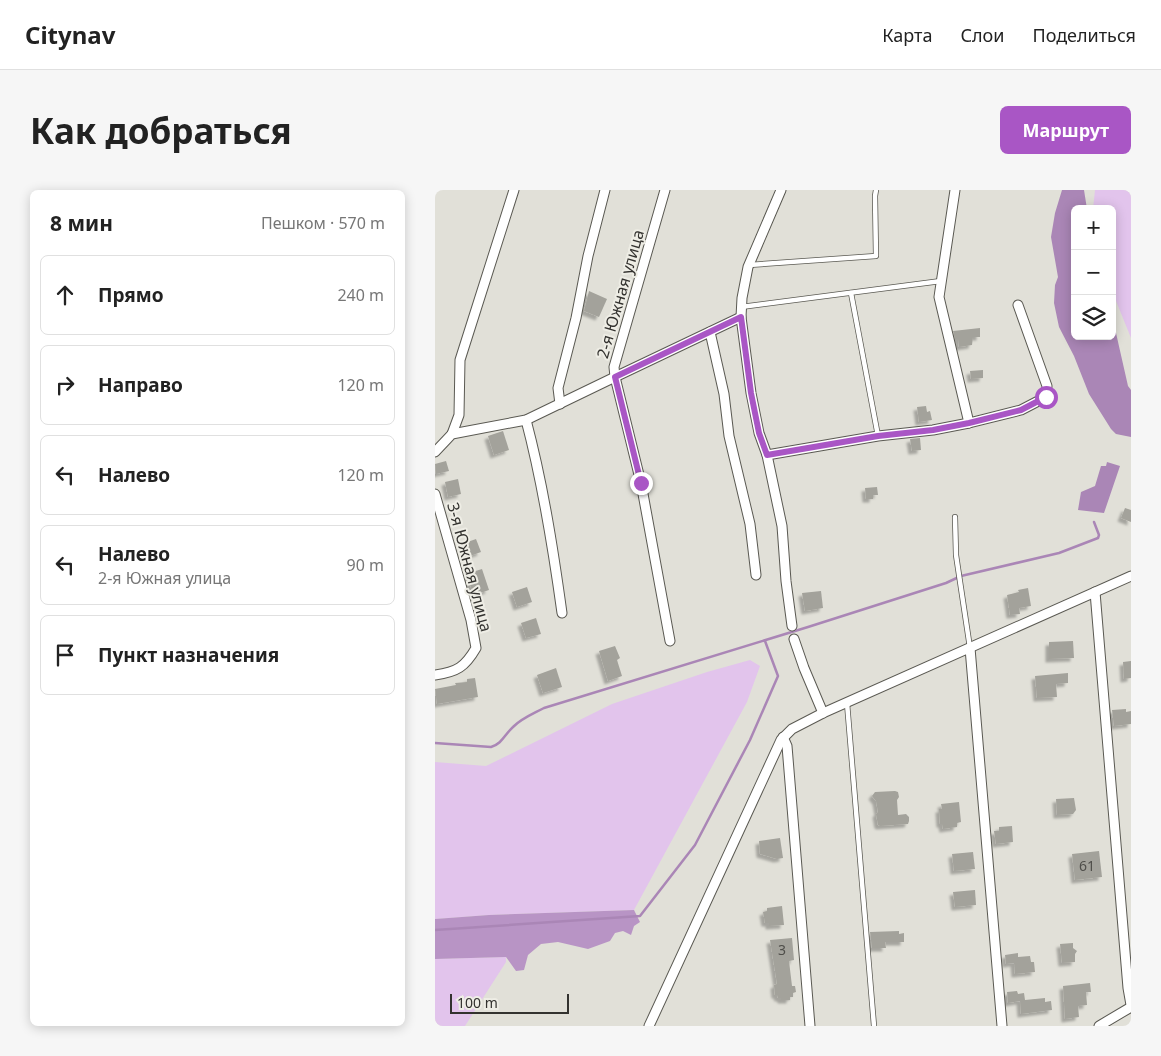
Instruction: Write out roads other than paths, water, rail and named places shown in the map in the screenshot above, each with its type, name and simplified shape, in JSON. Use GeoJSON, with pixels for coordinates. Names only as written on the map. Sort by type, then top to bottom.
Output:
{"type":"FeatureCollection","features":[{"type":"Feature","properties":{"kind":"street"},"geometry":{"type":"LineString","coordinates":[[435,452],[452,434],[459,415],[460,360],[477,313],[515,190]]}},
{"type":"Feature","properties":{"kind":"street"},"geometry":{"type":"LineString","coordinates":[[560,404],[559,388],[605,190]]}},
{"type":"Feature","properties":{"kind":"street","name":"2-я Южная улица"},"geometry":{"type":"LineString","coordinates":[[665,190],[614,367],[641,483],[670,641]]}},
{"type":"Feature","properties":{"kind":"street"},"geometry":{"type":"LineString","coordinates":[[781,190],[749,265],[742,298],[741,317],[751,393],[759,433],[767,455],[782,526],[784,565],[792,626]]}},
{"type":"Feature","properties":{"kind":"street"},"geometry":{"type":"LineString","coordinates":[[955,190],[939,297],[969,423]]}},
{"type":"Feature","properties":{"kind":"street"},"geometry":{"type":"LineString","coordinates":[[767,455],[969,423],[1021,410],[1046,397],[1047,386],[1017,305]]}},
{"type":"Feature","properties":{"kind":"street"},"geometry":{"type":"LineString","coordinates":[[452,434],[526,420],[741,317]]}},
{"type":"Feature","properties":{"kind":"street"},"geometry":{"type":"LineString","coordinates":[[710,332],[724,394],[729,436],[750,524],[756,575]]}},
{"type":"Feature","properties":{"kind":"street"},"geometry":{"type":"LineString","coordinates":[[526,420],[552,543],[562,613]]}},
{"type":"Feature","properties":{"kind":"street","name":"3-я Южная улица"},"geometry":{"type":"LineString","coordinates":[[435,494],[471,620],[476,648],[467,662],[451,672],[435,675]]}},
{"type":"Feature","properties":{"kind":"street"},"geometry":{"type":"LineString","coordinates":[[649,1026],[783,737],[792,729],[823,714],[1131,576]]}},
{"type":"Feature","properties":{"kind":"street"},"geometry":{"type":"LineString","coordinates":[[1095,592],[1131,1006],[1099,1026]]}},
{"type":"Feature","properties":{"kind":"street"},"geometry":{"type":"LineString","coordinates":[[794,639],[823,714]]}},
{"type":"Feature","properties":{"kind":"street"},"geometry":{"type":"LineString","coordinates":[[970,648],[1003,1026]]}},
{"type":"Feature","properties":{"kind":"street"},"geometry":{"type":"LineString","coordinates":[[783,737],[787,746],[810,1026]]}},
{"type":"Feature","properties":{"kind":"lane"},"geometry":{"type":"LineString","coordinates":[[749,265],[876,256],[876,190]]}},
{"type":"Feature","properties":{"kind":"lane"},"geometry":{"type":"LineString","coordinates":[[741,307],[941,281]]}},
{"type":"Feature","properties":{"kind":"lane"},"geometry":{"type":"LineString","coordinates":[[851,293],[878,436]]}},
{"type":"Feature","properties":{"kind":"lane"},"geometry":{"type":"LineString","coordinates":[[955,517],[956,555],[970,648]]}},
{"type":"Feature","properties":{"kind":"lane"},"geometry":{"type":"LineString","coordinates":[[847,703],[874,1026]]}},
{"type":"Feature","properties":{"kind":"waterway"},"geometry":{"type":"LineString","coordinates":[[435,743],[495,746],[520,721],[544,708],[808,627],[946,583],[961,576],[1059,553],[1098,538],[1099,535],[1094,522]]}},
{"type":"Feature","properties":{"kind":"waterway"},"geometry":{"type":"LineString","coordinates":[[435,930],[640,916],[695,845],[750,740],[778,676],[765,641]]}}]}
